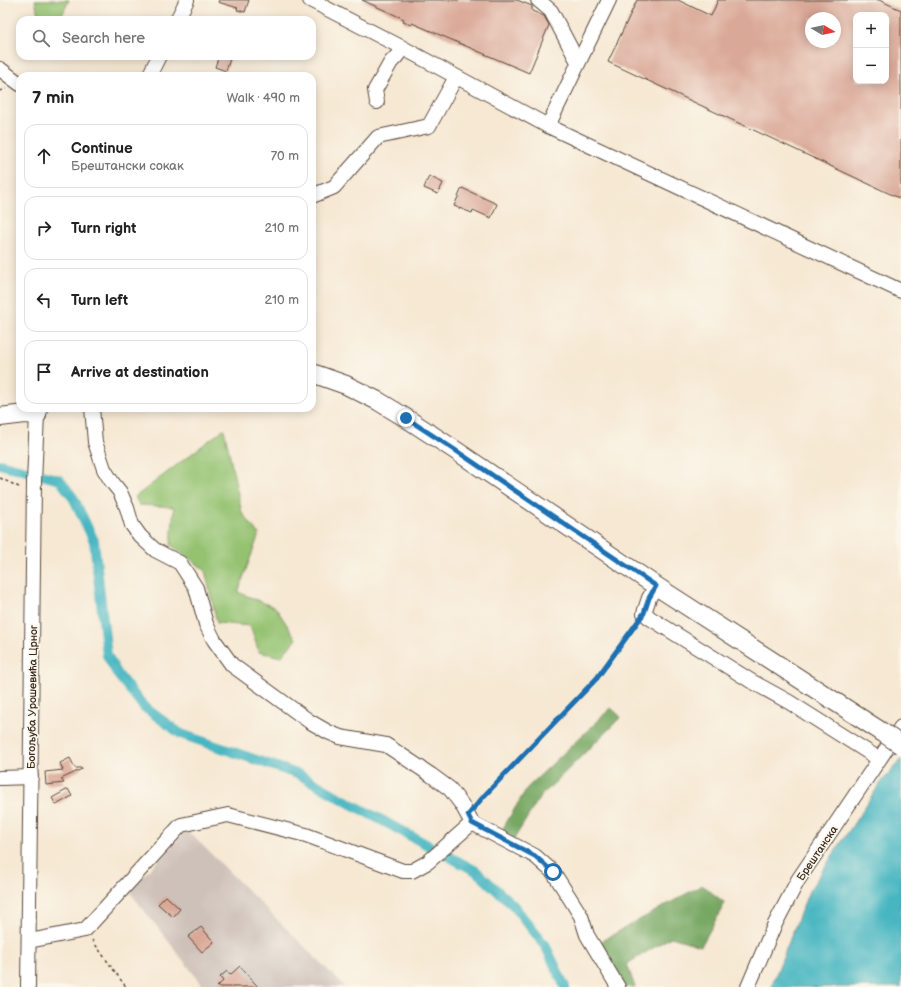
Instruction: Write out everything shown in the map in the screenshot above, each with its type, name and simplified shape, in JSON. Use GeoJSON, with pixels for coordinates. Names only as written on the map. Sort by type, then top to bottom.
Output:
{"type":"FeatureCollection","features":[{"type":"Feature","properties":{"kind":"main road"},"geometry":{"type":"LineString","coordinates":[[316,374],[346,385],[378,400],[455,450],[656,586],[901,745]]}},
{"type":"Feature","properties":{"kind":"main road"},"geometry":{"type":"LineString","coordinates":[[0,417],[37,412]]}},
{"type":"Feature","properties":{"kind":"street"},"geometry":{"type":"LineString","coordinates":[[179,16],[187,0]]}},
{"type":"Feature","properties":{"kind":"street"},"geometry":{"type":"LineString","coordinates":[[310,0],[548,126],[901,291]]}},
{"type":"Feature","properties":{"kind":"street"},"geometry":{"type":"LineString","coordinates":[[538,0],[551,11],[578,62]]}},
{"type":"Feature","properties":{"kind":"street"},"geometry":{"type":"LineString","coordinates":[[548,126],[609,0]]}},
{"type":"Feature","properties":{"kind":"street"},"geometry":{"type":"LineString","coordinates":[[377,102],[375,90],[391,62],[403,48]]}},
{"type":"Feature","properties":{"kind":"street"},"geometry":{"type":"LineString","coordinates":[[151,72],[157,60]]}},
{"type":"Feature","properties":{"kind":"street"},"geometry":{"type":"LineString","coordinates":[[0,69],[16,81]]}},
{"type":"Feature","properties":{"kind":"street"},"geometry":{"type":"LineString","coordinates":[[316,194],[334,187],[378,136],[429,126],[456,77]]}},
{"type":"Feature","properties":{"kind":"street","name":"Богољуба Урошевића Црног"},"geometry":{"type":"LineString","coordinates":[[28,987],[34,488],[37,412]]}},
{"type":"Feature","properties":{"kind":"street"},"geometry":{"type":"LineString","coordinates":[[92,412],[95,442],[104,469],[120,492],[132,525],[140,536],[155,550],[180,563],[196,588],[206,624],[214,640],[232,665],[309,721],[328,732],[340,737],[386,745],[450,789],[462,804],[470,819],[535,856],[553,872],[581,916],[587,935],[618,987]]}},
{"type":"Feature","properties":{"kind":"street"},"geometry":{"type":"LineString","coordinates":[[656,586],[649,598],[644,613],[751,681],[789,702],[879,759]]}},
{"type":"Feature","properties":{"kind":"street","name":"Брештанска"},"geometry":{"type":"LineString","coordinates":[[748,987],[774,926],[798,880],[901,727]]}},
{"type":"Feature","properties":{"kind":"street"},"geometry":{"type":"LineString","coordinates":[[0,778],[31,777]]}},
{"type":"Feature","properties":{"kind":"street"},"geometry":{"type":"LineString","coordinates":[[29,941],[85,930],[181,825],[228,815],[306,835],[403,871],[412,871],[428,862],[470,819]]}},
{"type":"Feature","properties":{"kind":"path"},"geometry":{"type":"LineString","coordinates":[[0,478],[14,485],[34,488]]}},
{"type":"Feature","properties":{"kind":"path"},"geometry":{"type":"LineString","coordinates":[[470,819],[484,796],[597,678],[644,613]]}},
{"type":"Feature","properties":{"kind":"path"},"geometry":{"type":"LineString","coordinates":[[85,930],[126,987]]}},
{"type":"Feature","properties":{"kind":"shaded area"},"geometry":{"type":"Polygon","coordinates":[[[187,830],[345,987],[204,987],[129,891],[187,830]]]}},
{"type":"Feature","properties":{"kind":"green space"},"geometry":{"type":"Polygon","coordinates":[[[35,0],[69,0],[62,16],[38,16],[35,0]]]}},
{"type":"Feature","properties":{"kind":"green space"},"geometry":{"type":"Polygon","coordinates":[[[224,429],[242,513],[259,534],[238,592],[276,608],[296,639],[281,657],[259,652],[250,626],[217,623],[205,570],[171,545],[174,507],[139,505],[135,497],[224,429]]]}},
{"type":"Feature","properties":{"kind":"green space"},"geometry":{"type":"Polygon","coordinates":[[[611,708],[621,717],[540,797],[514,839],[502,830],[527,788],[611,708]]]}},
{"type":"Feature","properties":{"kind":"green space"},"geometry":{"type":"Polygon","coordinates":[[[702,885],[725,903],[701,946],[671,937],[627,964],[635,987],[623,987],[598,943],[702,885]]]}},
{"type":"Feature","properties":{"kind":"water"},"geometry":{"type":"Polygon","coordinates":[[[901,759],[901,987],[771,987],[809,891],[880,784],[901,759]]]}},
{"type":"Feature","properties":{"kind":"building"},"geometry":{"type":"Polygon","coordinates":[[[219,0],[249,0],[245,12],[237,10],[238,8],[218,2],[219,0]]]}},
{"type":"Feature","properties":{"kind":"building"},"geometry":{"type":"Polygon","coordinates":[[[362,0],[517,0],[532,6],[532,11],[544,16],[549,25],[529,73],[412,23],[411,25],[403,22],[404,19],[362,0]]]}},
{"type":"Feature","properties":{"kind":"building"},"geometry":{"type":"Polygon","coordinates":[[[637,0],[678,0],[711,16],[718,0],[879,0],[901,10],[901,199],[608,62],[637,0]]]}},
{"type":"Feature","properties":{"kind":"building"},"geometry":{"type":"Polygon","coordinates":[[[218,60],[230,60],[226,71],[215,67],[218,60]]]}},
{"type":"Feature","properties":{"kind":"building"},"geometry":{"type":"Polygon","coordinates":[[[429,176],[443,183],[438,194],[424,188],[429,176]]]}},
{"type":"Feature","properties":{"kind":"building"},"geometry":{"type":"Polygon","coordinates":[[[462,188],[497,204],[491,218],[473,210],[472,213],[454,206],[462,188]]]}},
{"type":"Feature","properties":{"kind":"building"},"geometry":{"type":"Polygon","coordinates":[[[70,758],[75,768],[82,769],[61,779],[64,783],[46,785],[45,772],[63,770],[60,763],[70,758]]]}},
{"type":"Feature","properties":{"kind":"building"},"geometry":{"type":"Polygon","coordinates":[[[68,789],[72,796],[56,805],[52,798],[68,789]]]}},
{"type":"Feature","properties":{"kind":"building"},"geometry":{"type":"Polygon","coordinates":[[[166,896],[180,909],[173,917],[158,904],[166,896]]]}},
{"type":"Feature","properties":{"kind":"building"},"geometry":{"type":"Polygon","coordinates":[[[201,927],[214,942],[202,952],[188,937],[201,927]]]}},
{"type":"Feature","properties":{"kind":"building"},"geometry":{"type":"Polygon","coordinates":[[[240,966],[258,987],[217,987],[223,981],[220,977],[227,971],[230,975],[240,966]]]}},
{"type":"Feature","properties":{"kind":"waterway"},"geometry":{"type":"LineString","coordinates":[[0,464],[60,480],[74,499],[94,541],[107,655],[118,675],[144,707],[181,734],[300,775],[476,871],[514,906],[546,947],[565,987]]}},
{"type":"Feature","properties":{"kind":"route"},"geometry":{"type":"LineString","coordinates":[[406,418],[656,586],[649,598],[644,613],[597,678],[484,796],[468,815],[472,823],[535,856],[553,872]]}}]}
